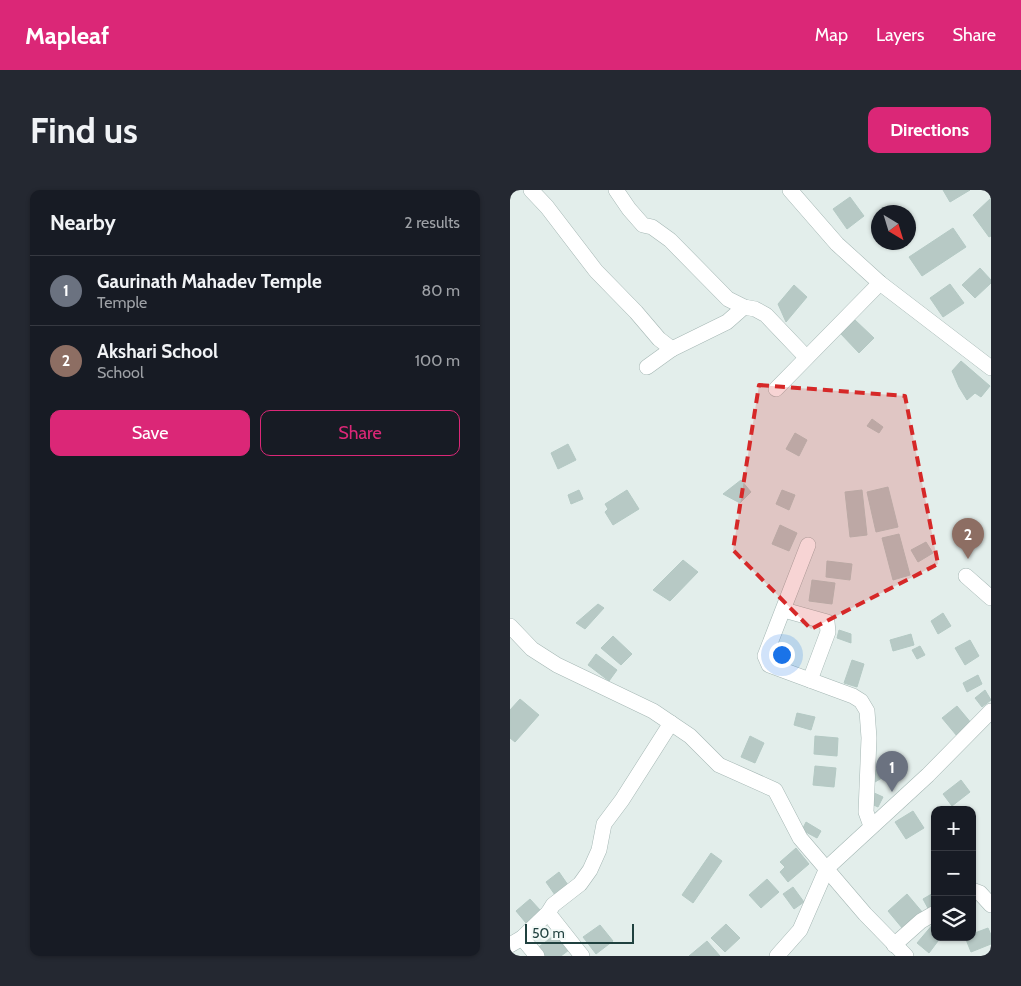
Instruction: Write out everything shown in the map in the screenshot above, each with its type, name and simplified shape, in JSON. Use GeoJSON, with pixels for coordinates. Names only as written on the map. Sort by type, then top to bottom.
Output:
{"type":"FeatureCollection","features":[{"type":"Feature","properties":{"kind":"street"},"geometry":{"type":"LineString","coordinates":[[531,190],[548,207],[596,271],[659,339],[672,349]]}},
{"type":"Feature","properties":{"kind":"street"},"geometry":{"type":"LineString","coordinates":[[616,190],[643,225],[652,227],[670,240],[728,299],[766,315],[806,357]]}},
{"type":"Feature","properties":{"kind":"street"},"geometry":{"type":"LineString","coordinates":[[790,190],[837,244],[880,283],[991,368]]}},
{"type":"Feature","properties":{"kind":"street"},"geometry":{"type":"LineString","coordinates":[[776,389],[880,283]]}},
{"type":"Feature","properties":{"kind":"street"},"geometry":{"type":"LineString","coordinates":[[647,367],[672,349],[727,322],[744,307]]}},
{"type":"Feature","properties":{"kind":"street"},"geometry":{"type":"LineString","coordinates":[[808,544],[765,656],[769,665],[862,701],[867,711],[869,738],[866,812],[871,826]]}},
{"type":"Feature","properties":{"kind":"street"},"geometry":{"type":"LineString","coordinates":[[966,576],[991,598]]}},
{"type":"Feature","properties":{"kind":"street"},"geometry":{"type":"LineString","coordinates":[[784,610],[827,622],[828,632],[810,680]]}},
{"type":"Feature","properties":{"kind":"street"},"geometry":{"type":"LineString","coordinates":[[510,626],[532,649],[557,665],[653,711],[690,736],[719,765],[774,790],[800,838],[865,914],[906,956]]}},
{"type":"Feature","properties":{"kind":"street"},"geometry":{"type":"LineString","coordinates":[[777,956],[800,930],[827,868],[928,775],[991,711]]}},
{"type":"Feature","properties":{"kind":"street"},"geometry":{"type":"LineString","coordinates":[[537,956],[516,941],[548,913],[553,905],[580,884],[590,870],[599,850],[604,824],[622,800],[671,723]]}},
{"type":"Feature","properties":{"kind":"street"},"geometry":{"type":"LineString","coordinates":[[976,892],[980,893],[991,905]]}},
{"type":"Feature","properties":{"kind":"street"},"geometry":{"type":"LineString","coordinates":[[548,913],[582,956]]}},
{"type":"Feature","properties":{"kind":"street"},"geometry":{"type":"LineString","coordinates":[[894,945],[921,921],[931,915]]}},
{"type":"Feature","properties":{"kind":"highlighted area"},"geometry":{"type":"Polygon","coordinates":[[[759,385],[905,396],[938,564],[811,629],[733,550],[759,385]]]}},
{"type":"Feature","properties":{"kind":"building"},"geometry":{"type":"Polygon","coordinates":[[[943,190],[970,190],[950,202],[943,190]]]}},
{"type":"Feature","properties":{"kind":"building"},"geometry":{"type":"Polygon","coordinates":[[[850,197],[864,216],[847,229],[833,209],[850,197]]]}},
{"type":"Feature","properties":{"kind":"building"},"geometry":{"type":"Polygon","coordinates":[[[991,198],[991,236],[989,237],[973,215],[991,198]]]}},
{"type":"Feature","properties":{"kind":"building"},"geometry":{"type":"Polygon","coordinates":[[[953,228],[966,247],[922,276],[909,257],[953,228]]]}},
{"type":"Feature","properties":{"kind":"building"},"geometry":{"type":"Polygon","coordinates":[[[980,268],[991,280],[991,283],[975,298],[962,285],[980,268]]]}},
{"type":"Feature","properties":{"kind":"building"},"geometry":{"type":"Polygon","coordinates":[[[950,284],[964,303],[943,317],[930,298],[950,284]]]}},
{"type":"Feature","properties":{"kind":"building"},"geometry":{"type":"Polygon","coordinates":[[[794,285],[807,297],[786,322],[778,304],[794,285]]]}},
{"type":"Feature","properties":{"kind":"building"},"geometry":{"type":"Polygon","coordinates":[[[855,320],[874,338],[859,353],[841,334],[855,320]]]}},
{"type":"Feature","properties":{"kind":"building"},"geometry":{"type":"Polygon","coordinates":[[[961,361],[990,386],[981,397],[975,393],[967,400],[959,387],[952,371],[961,361]]]}},
{"type":"Feature","properties":{"kind":"building"},"geometry":{"type":"Polygon","coordinates":[[[872,419],[883,427],[879,433],[867,426],[872,419]]]}},
{"type":"Feature","properties":{"kind":"building"},"geometry":{"type":"Polygon","coordinates":[[[795,433],[807,440],[799,456],[786,449],[795,433]]]}},
{"type":"Feature","properties":{"kind":"building"},"geometry":{"type":"Polygon","coordinates":[[[568,444],[576,460],[558,469],[551,453],[568,444]]]}},
{"type":"Feature","properties":{"kind":"building"},"geometry":{"type":"Polygon","coordinates":[[[741,480],[751,492],[740,503],[723,494],[741,480]]]}},
{"type":"Feature","properties":{"kind":"building"},"geometry":{"type":"Polygon","coordinates":[[[888,487],[898,527],[876,532],[867,492],[888,487]]]}},
{"type":"Feature","properties":{"kind":"building"},"geometry":{"type":"Polygon","coordinates":[[[579,490],[583,499],[571,504],[568,495],[579,490]]]}},
{"type":"Feature","properties":{"kind":"building"},"geometry":{"type":"Polygon","coordinates":[[[627,490],[639,509],[613,525],[605,512],[608,509],[605,504],[627,490]]]}},
{"type":"Feature","properties":{"kind":"building"},"geometry":{"type":"Polygon","coordinates":[[[782,490],[795,495],[789,510],[776,504],[782,490]]]}},
{"type":"Feature","properties":{"kind":"building"},"geometry":{"type":"Polygon","coordinates":[[[862,490],[867,535],[850,537],[845,492],[862,490]]]}},
{"type":"Feature","properties":{"kind":"building"},"geometry":{"type":"Polygon","coordinates":[[[780,525],[797,533],[789,551],[772,544],[780,525]]]}},
{"type":"Feature","properties":{"kind":"building"},"geometry":{"type":"Polygon","coordinates":[[[899,534],[910,575],[893,580],[882,538],[899,534]]]}},
{"type":"Feature","properties":{"kind":"building"},"geometry":{"type":"Polygon","coordinates":[[[926,542],[933,553],[918,562],[911,550],[926,542]]]}},
{"type":"Feature","properties":{"kind":"building"},"geometry":{"type":"Polygon","coordinates":[[[683,560],[698,572],[670,601],[653,590],[683,560]]]}},
{"type":"Feature","properties":{"kind":"building"},"geometry":{"type":"Polygon","coordinates":[[[827,561],[852,564],[850,580],[826,577],[827,561]]]}},
{"type":"Feature","properties":{"kind":"building"},"geometry":{"type":"Polygon","coordinates":[[[812,580],[835,583],[832,604],[809,601],[812,580]]]}},
{"type":"Feature","properties":{"kind":"building"},"geometry":{"type":"Polygon","coordinates":[[[598,604],[604,608],[585,629],[576,623],[598,604]]]}},
{"type":"Feature","properties":{"kind":"building"},"geometry":{"type":"Polygon","coordinates":[[[943,613],[951,626],[938,634],[931,621],[943,613]]]}},
{"type":"Feature","properties":{"kind":"building"},"geometry":{"type":"Polygon","coordinates":[[[839,630],[851,634],[851,643],[837,638],[839,630]]]}},
{"type":"Feature","properties":{"kind":"building"},"geometry":{"type":"Polygon","coordinates":[[[911,634],[914,645],[893,651],[890,640],[911,634]]]}},
{"type":"Feature","properties":{"kind":"building"},"geometry":{"type":"Polygon","coordinates":[[[613,636],[632,654],[621,665],[601,648],[613,636]]]}},
{"type":"Feature","properties":{"kind":"building"},"geometry":{"type":"Polygon","coordinates":[[[970,640],[979,656],[965,665],[955,648],[970,640]]]}},
{"type":"Feature","properties":{"kind":"building"},"geometry":{"type":"Polygon","coordinates":[[[920,646],[925,655],[917,659],[912,650],[920,646]]]}},
{"type":"Feature","properties":{"kind":"building"},"geometry":{"type":"Polygon","coordinates":[[[596,654],[617,670],[609,681],[588,665],[596,654]]]}},
{"type":"Feature","properties":{"kind":"building"},"geometry":{"type":"Polygon","coordinates":[[[852,660],[864,664],[857,687],[844,683],[852,660]]]}},
{"type":"Feature","properties":{"kind":"building"},"geometry":{"type":"Polygon","coordinates":[[[978,675],[982,684],[967,692],[963,683],[978,675]]]}},
{"type":"Feature","properties":{"kind":"building"},"geometry":{"type":"Polygon","coordinates":[[[985,690],[991,700],[982,707],[975,698],[985,690]]]}},
{"type":"Feature","properties":{"kind":"building"},"geometry":{"type":"Polygon","coordinates":[[[520,699],[539,715],[515,742],[510,738],[510,710],[520,699]]]}},
{"type":"Feature","properties":{"kind":"building"},"geometry":{"type":"Polygon","coordinates":[[[957,706],[972,724],[957,736],[942,718],[957,706]]]}},
{"type":"Feature","properties":{"kind":"building"},"geometry":{"type":"Polygon","coordinates":[[[797,713],[815,717],[811,730],[794,725],[797,713]]]}},
{"type":"Feature","properties":{"kind":"building"},"geometry":{"type":"Polygon","coordinates":[[[750,736],[764,743],[755,763],[741,757],[750,736]]]}},
{"type":"Feature","properties":{"kind":"building"},"geometry":{"type":"Polygon","coordinates":[[[815,736],[838,738],[837,756],[814,754],[815,736]]]}},
{"type":"Feature","properties":{"kind":"building"},"geometry":{"type":"Polygon","coordinates":[[[895,757],[903,770],[894,776],[892,772],[875,782],[870,774],[895,757]]]}},
{"type":"Feature","properties":{"kind":"building"},"geometry":{"type":"Polygon","coordinates":[[[815,766],[836,768],[834,787],[813,785],[815,766]]]}},
{"type":"Feature","properties":{"kind":"building"},"geometry":{"type":"Polygon","coordinates":[[[961,780],[970,792],[952,806],[943,794],[961,780]]]}},
{"type":"Feature","properties":{"kind":"building"},"geometry":{"type":"Polygon","coordinates":[[[872,792],[883,797],[878,807],[867,802],[872,792]]]}},
{"type":"Feature","properties":{"kind":"building"},"geometry":{"type":"Polygon","coordinates":[[[913,811],[924,828],[906,839],[895,822],[913,811]]]}},
{"type":"Feature","properties":{"kind":"building"},"geometry":{"type":"Polygon","coordinates":[[[806,822],[821,831],[817,838],[802,830],[806,822]]]}},
{"type":"Feature","properties":{"kind":"building"},"geometry":{"type":"Polygon","coordinates":[[[796,848],[809,864],[788,882],[780,872],[785,867],[780,862],[796,848]]]}},
{"type":"Feature","properties":{"kind":"building"},"geometry":{"type":"Polygon","coordinates":[[[711,853],[722,861],[693,903],[682,895],[711,853]]]}},
{"type":"Feature","properties":{"kind":"building"},"geometry":{"type":"Polygon","coordinates":[[[559,872],[568,885],[555,895],[546,882],[559,872]]]}},
{"type":"Feature","properties":{"kind":"building"},"geometry":{"type":"Polygon","coordinates":[[[767,879],[779,892],[761,908],[749,895],[767,879]]]}},
{"type":"Feature","properties":{"kind":"building"},"geometry":{"type":"Polygon","coordinates":[[[793,887],[804,902],[794,909],[783,894],[793,887]]]}},
{"type":"Feature","properties":{"kind":"building"},"geometry":{"type":"Polygon","coordinates":[[[907,894],[923,913],[903,929],[888,911],[907,894]]]}},
{"type":"Feature","properties":{"kind":"building"},"geometry":{"type":"Polygon","coordinates":[[[931,894],[931,912],[930,912],[923,899],[931,894]]]}},
{"type":"Feature","properties":{"kind":"building"},"geometry":{"type":"Polygon","coordinates":[[[530,899],[540,910],[526,923],[516,911],[530,899]]]}},
{"type":"Feature","properties":{"kind":"building"},"geometry":{"type":"Polygon","coordinates":[[[726,924],[740,938],[725,952],[711,938],[726,924]]]}},
{"type":"Feature","properties":{"kind":"building"},"geometry":{"type":"Polygon","coordinates":[[[600,925],[613,941],[596,954],[583,937],[600,925]]]}},
{"type":"Feature","properties":{"kind":"building"},"geometry":{"type":"Polygon","coordinates":[[[931,927],[931,941],[938,941],[929,953],[917,943],[931,927]]]}},
{"type":"Feature","properties":{"kind":"building"},"geometry":{"type":"Polygon","coordinates":[[[988,928],[991,935],[991,944],[971,952],[967,941],[976,941],[976,932],[988,928]]]}},
{"type":"Feature","properties":{"kind":"building"},"geometry":{"type":"Polygon","coordinates":[[[556,934],[569,950],[561,956],[541,956],[536,949],[556,934]]]}},
{"type":"Feature","properties":{"kind":"building"},"geometry":{"type":"Polygon","coordinates":[[[707,941],[720,956],[689,956],[707,941]]]}},
{"type":"Feature","properties":{"kind":"place","name":"Akshari School"},"geometry":{"type":"Point","coordinates":[968,559]}},
{"type":"Feature","properties":{"kind":"place","name":"Gaurinath Mahadev Temple"},"geometry":{"type":"Point","coordinates":[892,792]}}]}
